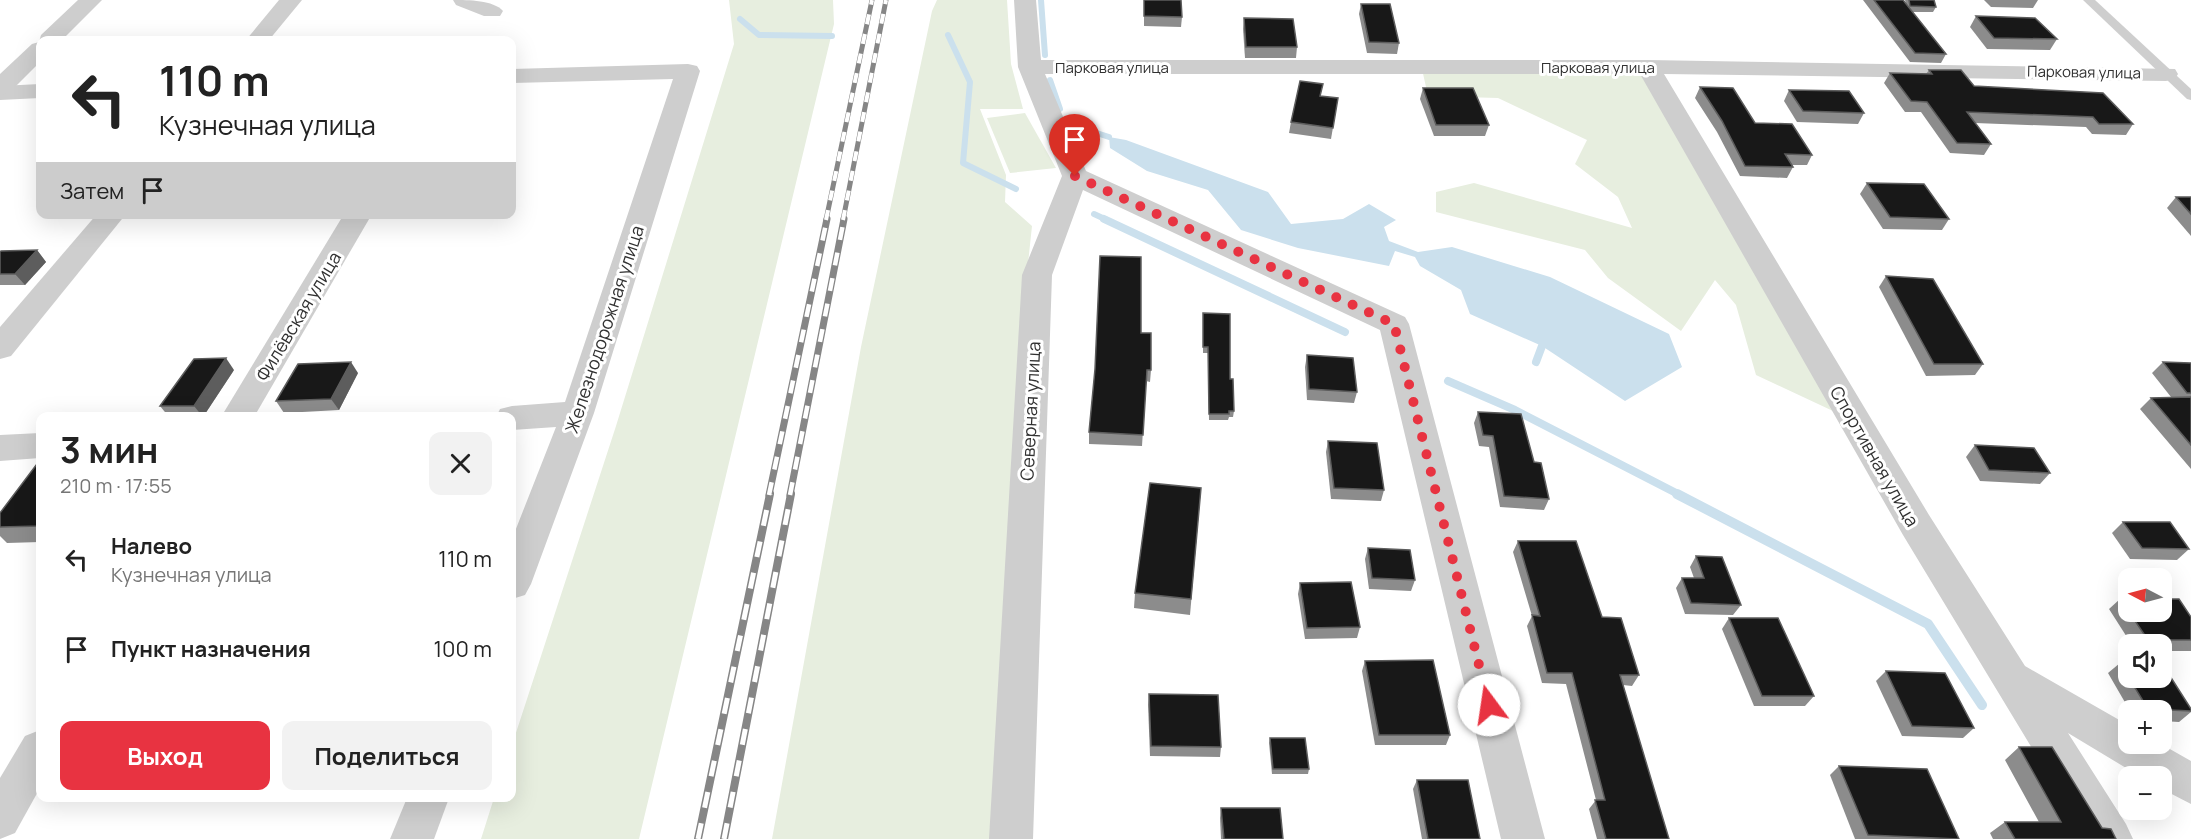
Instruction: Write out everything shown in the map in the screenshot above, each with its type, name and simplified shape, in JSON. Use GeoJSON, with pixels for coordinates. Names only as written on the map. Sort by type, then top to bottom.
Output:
{"type":"FeatureCollection","features":[{"type":"Feature","properties":{"kind":"street"},"geometry":{"type":"LineString","coordinates":[[53,36],[90,0]]}},
{"type":"Feature","properties":{"kind":"street"},"geometry":{"type":"LineString","coordinates":[[260,36],[291,0]]}},
{"type":"Feature","properties":{"kind":"street"},"geometry":{"type":"LineString","coordinates":[[464,0],[492,10]]}},
{"type":"Feature","properties":{"kind":"street"},"geometry":{"type":"LineString","coordinates":[[1025,0],[1030,67],[1075,176],[1394,324],[1523,839]]}},
{"type":"Feature","properties":{"kind":"street"},"geometry":{"type":"LineString","coordinates":[[0,88],[36,53]]}},
{"type":"Feature","properties":{"kind":"street","name":"Парковая улица"},"geometry":{"type":"LineString","coordinates":[[1030,67],[1648,67],[2166,74]]}},
{"type":"Feature","properties":{"kind":"street","name":"Спортивная улица"},"geometry":{"type":"LineString","coordinates":[[1648,67],[1916,525],[2111,839]]}},
{"type":"Feature","properties":{"kind":"street","name":"Железнодорожная улица"},"geometry":{"type":"LineString","coordinates":[[516,76],[688,70],[578,413],[516,574]]}},
{"type":"Feature","properties":{"kind":"street"},"geometry":{"type":"LineString","coordinates":[[0,93],[36,91]]}},
{"type":"Feature","properties":{"kind":"street","name":"Северная улица"},"geometry":{"type":"LineString","coordinates":[[1011,839],[1037,275],[1075,176]]}},
{"type":"Feature","properties":{"kind":"street"},"geometry":{"type":"LineString","coordinates":[[0,348],[108,219]]}},
{"type":"Feature","properties":{"kind":"street","name":"Филёвская улица"},"geometry":{"type":"LineString","coordinates":[[240,412],[355,219]]}},
{"type":"Feature","properties":{"kind":"street"},"geometry":{"type":"LineString","coordinates":[[516,418],[578,413]]}},
{"type":"Feature","properties":{"kind":"street"},"geometry":{"type":"LineString","coordinates":[[0,448],[36,446]]}},
{"type":"Feature","properties":{"kind":"street"},"geometry":{"type":"LineString","coordinates":[[2009,677],[2191,784]]}},
{"type":"Feature","properties":{"kind":"street"},"geometry":{"type":"LineString","coordinates":[[0,818],[36,756]]}},
{"type":"Feature","properties":{"kind":"street"},"geometry":{"type":"LineString","coordinates":[[412,839],[426,802]]}},
{"type":"Feature","properties":{"kind":"lane"},"geometry":{"type":"LineString","coordinates":[[2089,0],[2191,96]]}},
{"type":"Feature","properties":{"kind":"green space"},"geometry":{"type":"Polygon","coordinates":[[[729,0],[833,0],[834,24],[639,839],[481,839],[493,802],[516,802],[516,733],[616,426],[734,44],[729,0]]]}},
{"type":"Feature","properties":{"kind":"green space"},"geometry":{"type":"Polygon","coordinates":[[[937,0],[1007,0],[1011,64],[1023,109],[980,109],[1006,175],[1005,202],[1032,226],[1022,320],[993,839],[772,839],[861,347],[932,11],[937,0]]]}},
{"type":"Feature","properties":{"kind":"green space"},"geometry":{"type":"Polygon","coordinates":[[[1641,68],[1833,411],[1756,375],[1736,305],[1715,280],[1681,331],[1608,278],[1585,250],[1436,212],[1436,192],[1474,183],[1632,228],[1618,197],[1575,164],[1587,140],[1498,98],[1428,96],[1422,69],[1641,68]]]}},
{"type":"Feature","properties":{"kind":"green space"},"geometry":{"type":"Polygon","coordinates":[[[1025,113],[1056,168],[1010,173],[987,118],[1025,113]]]}},
{"type":"Feature","properties":{"kind":"water"},"geometry":{"type":"Polygon","coordinates":[[[1109,137],[1126,140],[1268,192],[1291,224],[1343,219],[1369,204],[1396,220],[1384,227],[1389,241],[1418,252],[1452,247],[1550,277],[1669,334],[1682,367],[1625,401],[1542,346],[1470,314],[1461,290],[1420,266],[1415,257],[1395,251],[1389,266],[1298,248],[1241,230],[1208,190],[1147,171],[1110,148],[1109,137]]]}},
{"type":"Feature","properties":{"kind":"building"},"geometry":{"type":"Polygon","coordinates":[[[1144,0],[1181,0],[1182,17],[1144,16],[1144,0]]]}},
{"type":"Feature","properties":{"kind":"building"},"geometry":{"type":"Polygon","coordinates":[[[1874,0],[1903,0],[1946,54],[1915,53],[1874,0]]]}},
{"type":"Feature","properties":{"kind":"building"},"geometry":{"type":"Polygon","coordinates":[[[1909,0],[1934,0],[1936,7],[1910,6],[1909,0]]]}},
{"type":"Feature","properties":{"kind":"building"},"geometry":{"type":"Polygon","coordinates":[[[1361,4],[1390,4],[1399,43],[1369,42],[1361,4]]]}},
{"type":"Feature","properties":{"kind":"building"},"geometry":{"type":"Polygon","coordinates":[[[1976,16],[2035,18],[2057,39],[1994,38],[1976,16]]]}},
{"type":"Feature","properties":{"kind":"building"},"geometry":{"type":"Polygon","coordinates":[[[1244,18],[1293,19],[1297,47],[1246,47],[1244,18]]]}},
{"type":"Feature","properties":{"kind":"building"},"geometry":{"type":"Polygon","coordinates":[[[1929,70],[1961,70],[1974,86],[2103,93],[2133,124],[2099,124],[2093,117],[1967,112],[1991,144],[1957,143],[1927,102],[1911,101],[1890,73],[1932,74],[1929,70]]]}},
{"type":"Feature","properties":{"kind":"building"},"geometry":{"type":"Polygon","coordinates":[[[1300,81],[1323,84],[1320,96],[1338,98],[1333,128],[1291,122],[1300,81]]]}},
{"type":"Feature","properties":{"kind":"building"},"geometry":{"type":"Polygon","coordinates":[[[1700,87],[1733,88],[1755,123],[1792,124],[1812,155],[1785,154],[1793,167],[1745,166],[1722,121],[1700,87]]]}},
{"type":"Feature","properties":{"kind":"building"},"geometry":{"type":"Polygon","coordinates":[[[1423,88],[1473,88],[1489,125],[1436,125],[1423,88]]]}},
{"type":"Feature","properties":{"kind":"building"},"geometry":{"type":"Polygon","coordinates":[[[1789,90],[1849,91],[1864,113],[1803,111],[1789,90]]]}},
{"type":"Feature","properties":{"kind":"building"},"geometry":{"type":"Polygon","coordinates":[[[1867,183],[1924,184],[1949,219],[1890,217],[1867,183]]]}},
{"type":"Feature","properties":{"kind":"building"},"geometry":{"type":"Polygon","coordinates":[[[2176,197],[2191,197],[2191,214],[2176,197]]]}},
{"type":"Feature","properties":{"kind":"building"},"geometry":{"type":"Polygon","coordinates":[[[37,250],[15,274],[0,274],[1,251],[37,250]]]}},
{"type":"Feature","properties":{"kind":"building"},"geometry":{"type":"Polygon","coordinates":[[[1100,256],[1141,257],[1141,333],[1151,333],[1151,370],[1147,370],[1143,435],[1089,432],[1095,369],[1100,256]]]}},
{"type":"Feature","properties":{"kind":"building"},"geometry":{"type":"Polygon","coordinates":[[[1886,276],[1933,279],[1983,364],[1934,364],[1886,276]]]}},
{"type":"Feature","properties":{"kind":"building"},"geometry":{"type":"Polygon","coordinates":[[[1203,313],[1230,314],[1230,379],[1233,379],[1234,411],[1229,411],[1229,414],[1209,414],[1208,347],[1203,347],[1203,313]]]}},
{"type":"Feature","properties":{"kind":"building"},"geometry":{"type":"Polygon","coordinates":[[[1307,355],[1353,358],[1357,392],[1309,389],[1307,355]]]}},
{"type":"Feature","properties":{"kind":"building"},"geometry":{"type":"Polygon","coordinates":[[[226,358],[194,406],[160,406],[194,359],[226,358]]]}},
{"type":"Feature","properties":{"kind":"building"},"geometry":{"type":"Polygon","coordinates":[[[351,362],[331,399],[276,401],[298,364],[351,362]]]}},
{"type":"Feature","properties":{"kind":"building"},"geometry":{"type":"Polygon","coordinates":[[[2163,362],[2191,363],[2191,393],[2187,393],[2163,362]]]}},
{"type":"Feature","properties":{"kind":"building"},"geometry":{"type":"Polygon","coordinates":[[[2191,397],[2191,445],[2151,398],[2191,397]]]}},
{"type":"Feature","properties":{"kind":"building"},"geometry":{"type":"Polygon","coordinates":[[[1478,412],[1521,414],[1534,462],[1541,463],[1549,499],[1504,496],[1493,436],[1483,435],[1478,412]]]}},
{"type":"Feature","properties":{"kind":"building"},"geometry":{"type":"Polygon","coordinates":[[[1328,441],[1377,443],[1384,490],[1334,488],[1328,441]]]}},
{"type":"Feature","properties":{"kind":"building"},"geometry":{"type":"Polygon","coordinates":[[[1975,445],[2034,448],[2050,473],[1989,470],[1975,445]]]}},
{"type":"Feature","properties":{"kind":"building"},"geometry":{"type":"Polygon","coordinates":[[[36,465],[36,526],[0,527],[0,513],[36,465]]]}},
{"type":"Feature","properties":{"kind":"building"},"geometry":{"type":"Polygon","coordinates":[[[1150,483],[1201,488],[1191,599],[1135,593],[1150,483]]]}},
{"type":"Feature","properties":{"kind":"building"},"geometry":{"type":"Polygon","coordinates":[[[2123,522],[2170,522],[2189,549],[2142,548],[2123,522]]]}},
{"type":"Feature","properties":{"kind":"building"},"geometry":{"type":"Polygon","coordinates":[[[1518,541],[1576,541],[1602,617],[1621,618],[1639,675],[1620,675],[1669,839],[1606,839],[1595,800],[1605,800],[1572,673],[1547,673],[1532,615],[1540,616],[1518,541]]]}},
{"type":"Feature","properties":{"kind":"building"},"geometry":{"type":"Polygon","coordinates":[[[1368,548],[1410,550],[1415,580],[1372,578],[1368,548]]]}},
{"type":"Feature","properties":{"kind":"building"},"geometry":{"type":"Polygon","coordinates":[[[1696,556],[1722,557],[1741,605],[1691,603],[1682,578],[1704,578],[1696,556]]]}},
{"type":"Feature","properties":{"kind":"building"},"geometry":{"type":"Polygon","coordinates":[[[1351,582],[1360,627],[1307,628],[1300,583],[1351,582]]]}},
{"type":"Feature","properties":{"kind":"building"},"geometry":{"type":"Polygon","coordinates":[[[2172,599],[2179,599],[2191,617],[2191,640],[2172,640],[2172,634],[2144,634],[2136,622],[2172,622],[2172,599]]]}},
{"type":"Feature","properties":{"kind":"building"},"geometry":{"type":"Polygon","coordinates":[[[1729,618],[1778,618],[1814,696],[1762,696],[1729,618]]]}},
{"type":"Feature","properties":{"kind":"building"},"geometry":{"type":"Polygon","coordinates":[[[1433,660],[1450,735],[1379,735],[1365,661],[1433,660]]]}},
{"type":"Feature","properties":{"kind":"building"},"geometry":{"type":"Polygon","coordinates":[[[1886,671],[1945,673],[1974,728],[1912,726],[1886,671]]]}},
{"type":"Feature","properties":{"kind":"building"},"geometry":{"type":"Polygon","coordinates":[[[2172,679],[2191,711],[2172,710],[2172,700],[2142,700],[2135,688],[2172,688],[2172,679]]]}},
{"type":"Feature","properties":{"kind":"building"},"geometry":{"type":"Polygon","coordinates":[[[1149,694],[1218,695],[1221,747],[1151,746],[1149,694]]]}},
{"type":"Feature","properties":{"kind":"building"},"geometry":{"type":"Polygon","coordinates":[[[1270,738],[1305,738],[1309,769],[1273,769],[1270,738]]]}},
{"type":"Feature","properties":{"kind":"building"},"geometry":{"type":"Polygon","coordinates":[[[2019,747],[2052,747],[2102,828],[2111,829],[2116,839],[2015,839],[2005,822],[2061,822],[2019,747]]]}},
{"type":"Feature","properties":{"kind":"building"},"geometry":{"type":"Polygon","coordinates":[[[1839,766],[1927,769],[1959,839],[1868,835],[1839,766]]]}},
{"type":"Feature","properties":{"kind":"building"},"geometry":{"type":"Polygon","coordinates":[[[1417,780],[1468,780],[1480,839],[1428,839],[1417,780]]]}},
{"type":"Feature","properties":{"kind":"building"},"geometry":{"type":"Polygon","coordinates":[[[1221,808],[1280,808],[1283,839],[1224,839],[1221,808]]]}},
{"type":"Feature","properties":{"kind":"waterway"},"geometry":{"type":"LineString","coordinates":[[1041,0],[1045,55]]}},
{"type":"Feature","properties":{"kind":"waterway"},"geometry":{"type":"LineString","coordinates":[[740,19],[759,35],[832,36]]}},
{"type":"Feature","properties":{"kind":"waterway"},"geometry":{"type":"LineString","coordinates":[[948,35],[970,82],[963,163],[1016,189]]}},
{"type":"Feature","properties":{"kind":"waterway"},"geometry":{"type":"LineString","coordinates":[[1050,80],[1060,109]]}},
{"type":"Feature","properties":{"kind":"waterway"},"geometry":{"type":"LineString","coordinates":[[1075,126],[1109,137]]}},
{"type":"Feature","properties":{"kind":"waterway"},"geometry":{"type":"LineString","coordinates":[[1094,214],[1107,220]]}},
{"type":"Feature","properties":{"kind":"waterway"},"geometry":{"type":"LineString","coordinates":[[1104,219],[1345,332]]}},
{"type":"Feature","properties":{"kind":"waterway"},"geometry":{"type":"LineString","coordinates":[[1536,362],[1542,346]]}},
{"type":"Feature","properties":{"kind":"waterway"},"geometry":{"type":"LineString","coordinates":[[1448,381],[1515,410],[1680,495]]}},
{"type":"Feature","properties":{"kind":"waterway"},"geometry":{"type":"LineString","coordinates":[[1677,494],[1928,624],[1982,705]]}},
{"type":"Feature","properties":{"kind":"railway"},"geometry":{"type":"LineString","coordinates":[[826,220],[872,0]]}},
{"type":"Feature","properties":{"kind":"railway"},"geometry":{"type":"LineString","coordinates":[[843,220],[886,0]]}},
{"type":"Feature","properties":{"kind":"railway"},"geometry":{"type":"LineString","coordinates":[[769,495],[827,219]]}},
{"type":"Feature","properties":{"kind":"railway"},"geometry":{"type":"LineString","coordinates":[[790,495],[844,219]]}},
{"type":"Feature","properties":{"kind":"railway"},"geometry":{"type":"LineString","coordinates":[[698,839],[770,494]]}},
{"type":"Feature","properties":{"kind":"railway"},"geometry":{"type":"LineString","coordinates":[[724,839],[791,494]]}},
{"type":"Feature","properties":{"kind":"route"},"geometry":{"type":"LineString","coordinates":[[1075,176],[1394,324],[1489,705]]}}]}
